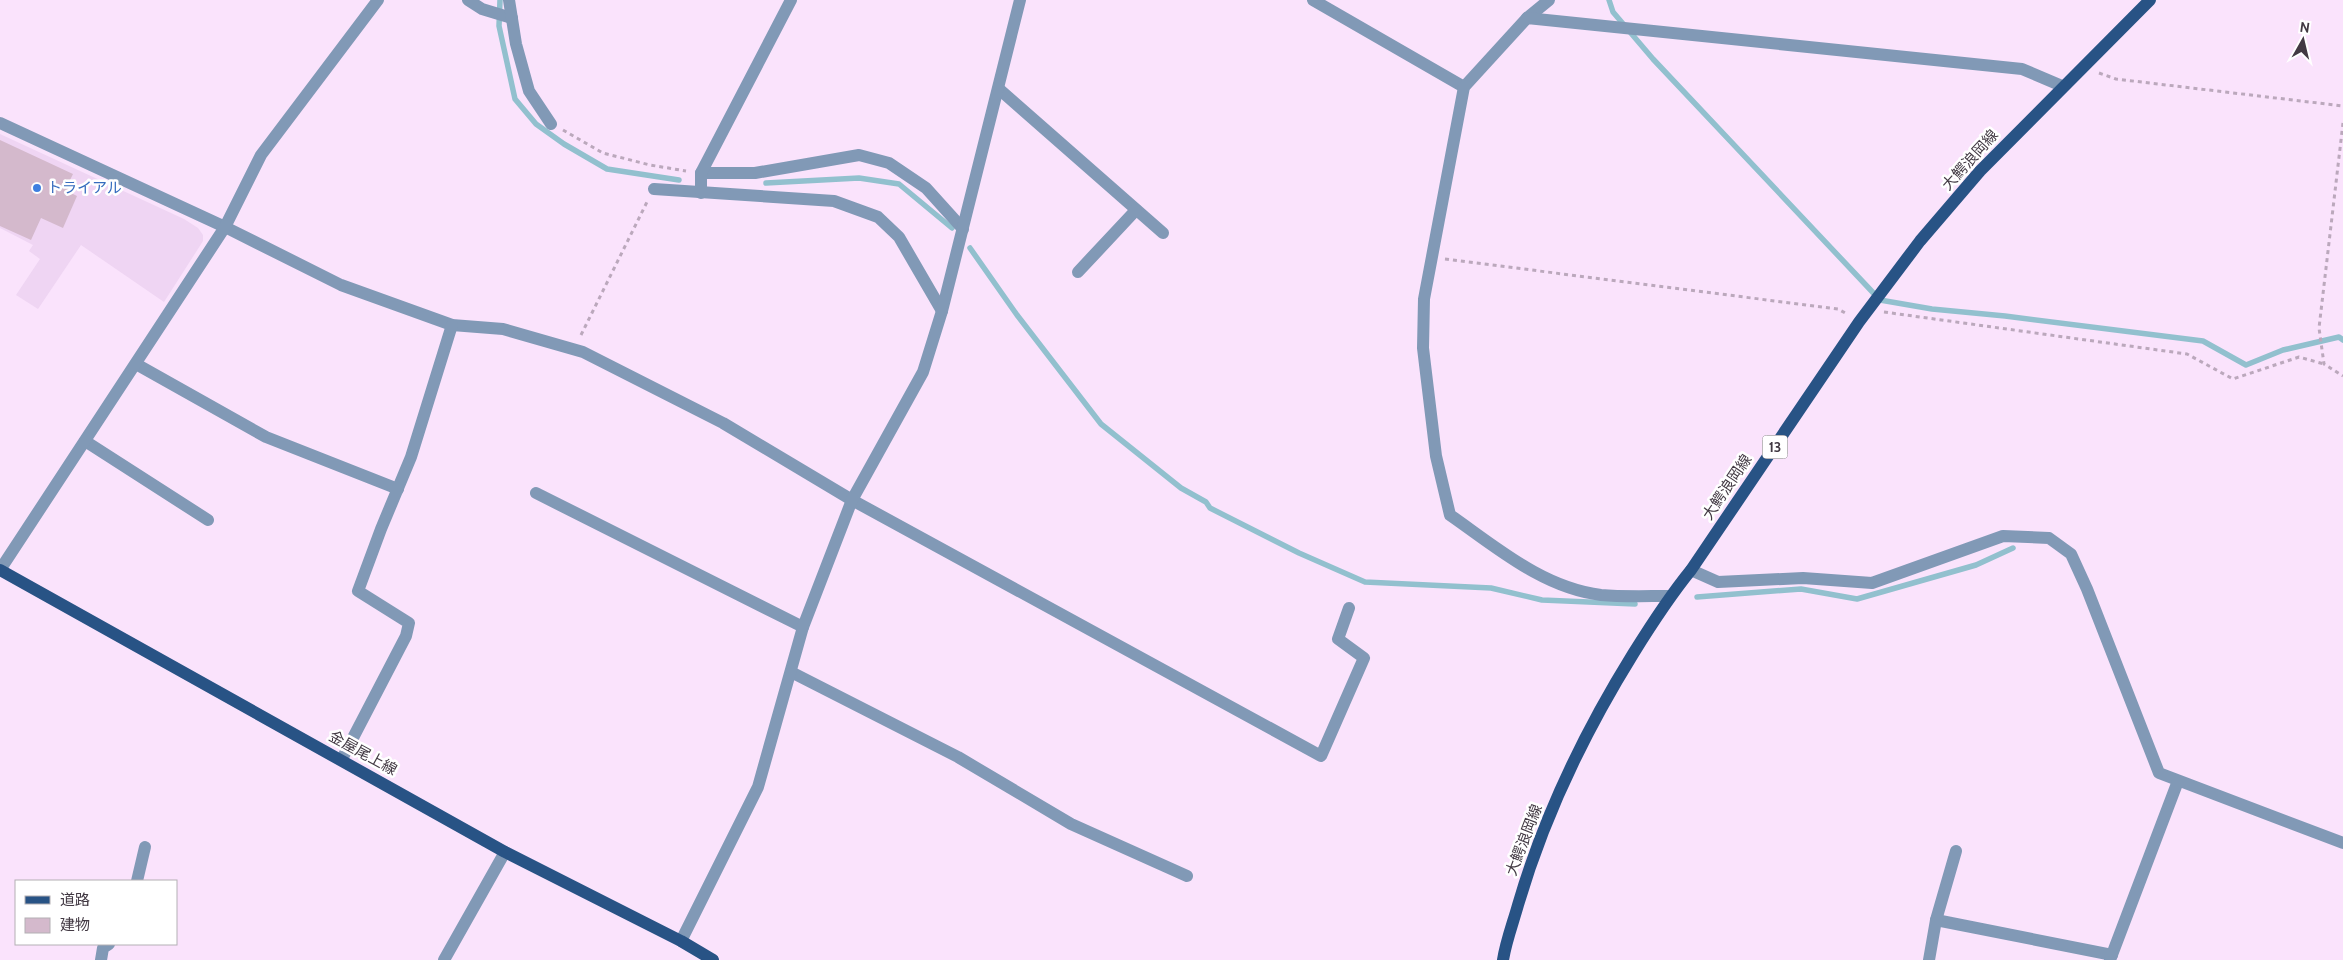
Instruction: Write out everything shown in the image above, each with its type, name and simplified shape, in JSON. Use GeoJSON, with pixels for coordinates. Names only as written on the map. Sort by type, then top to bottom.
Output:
{"type":"FeatureCollection","features":[{"type":"Feature","properties":{"kind":"main road","name":"大鰐浪岡線"},"geometry":{"type":"LineString","coordinates":[[1503,960],[1525,882],[1546,824],[1581,744],[1669,596],[1691,570],[1859,322],[1920,241],[1974,178],[2062,86],[2150,0]]}},
{"type":"Feature","properties":{"kind":"main road","name":"金屋尾上線"},"geometry":{"type":"LineString","coordinates":[[0,570],[342,759],[505,852],[681,941],[712,960]]}},
{"type":"Feature","properties":{"kind":"street"},"geometry":{"type":"LineString","coordinates":[[0,570],[225,227],[261,155],[378,0]]}},
{"type":"Feature","properties":{"kind":"street"},"geometry":{"type":"LineString","coordinates":[[468,0],[482,9],[512,18]]}},
{"type":"Feature","properties":{"kind":"street"},"geometry":{"type":"LineString","coordinates":[[509,0],[516,44],[529,91],[551,124]]}},
{"type":"Feature","properties":{"kind":"street"},"geometry":{"type":"LineString","coordinates":[[701,193],[701,173],[792,0]]}},
{"type":"Feature","properties":{"kind":"street"},"geometry":{"type":"LineString","coordinates":[[681,941],[758,788],[803,627],[852,500],[922,372],[942,311],[1020,0]]}},
{"type":"Feature","properties":{"kind":"street"},"geometry":{"type":"LineString","coordinates":[[1314,0],[1464,87]]}},
{"type":"Feature","properties":{"kind":"street"},"geometry":{"type":"LineString","coordinates":[[1549,0],[1527,18],[1464,87],[1424,299],[1423,348],[1436,456],[1450,515],[1518,563],[1562,586],[1600,595],[1669,596]]}},
{"type":"Feature","properties":{"kind":"street"},"geometry":{"type":"LineString","coordinates":[[1527,18],[2022,69],[2062,86]]}},
{"type":"Feature","properties":{"kind":"street"},"geometry":{"type":"LineString","coordinates":[[999,89],[1163,233]]}},
{"type":"Feature","properties":{"kind":"street"},"geometry":{"type":"LineString","coordinates":[[0,123],[225,227],[342,284],[452,324],[503,329],[583,352],[723,423],[852,500],[1321,756],[1364,658],[1338,639],[1349,608]]}},
{"type":"Feature","properties":{"kind":"street"},"geometry":{"type":"LineString","coordinates":[[701,173],[755,173],[859,155],[889,163],[926,188],[963,230]]}},
{"type":"Feature","properties":{"kind":"street"},"geometry":{"type":"LineString","coordinates":[[654,190],[834,201],[878,218],[899,237],[942,311]]}},
{"type":"Feature","properties":{"kind":"street"},"geometry":{"type":"LineString","coordinates":[[1078,272],[1136,210]]}},
{"type":"Feature","properties":{"kind":"street"},"geometry":{"type":"LineString","coordinates":[[342,759],[406,636],[409,623],[358,591],[411,457],[452,324]]}},
{"type":"Feature","properties":{"kind":"street"},"geometry":{"type":"LineString","coordinates":[[136,364],[266,437],[398,489]]}},
{"type":"Feature","properties":{"kind":"street"},"geometry":{"type":"LineString","coordinates":[[85,441],[208,520]]}},
{"type":"Feature","properties":{"kind":"street"},"geometry":{"type":"LineString","coordinates":[[536,493],[803,627]]}},
{"type":"Feature","properties":{"kind":"street"},"geometry":{"type":"LineString","coordinates":[[1691,570],[1718,582],[1803,578],[1872,583],[2003,536],[2049,538],[2071,554],[2087,589],[2159,773],[2178,782],[2343,843]]}},
{"type":"Feature","properties":{"kind":"street"},"geometry":{"type":"LineString","coordinates":[[791,672],[958,757],[1071,824],[1187,876]]}},
{"type":"Feature","properties":{"kind":"street"},"geometry":{"type":"LineString","coordinates":[[1936,920],[2111,957],[2178,782]]}},
{"type":"Feature","properties":{"kind":"street"},"geometry":{"type":"LineString","coordinates":[[137,880],[145,847]]}},
{"type":"Feature","properties":{"kind":"street"},"geometry":{"type":"LineString","coordinates":[[1929,960],[1936,920],[1956,851]]}},
{"type":"Feature","properties":{"kind":"street"},"geometry":{"type":"LineString","coordinates":[[444,960],[505,852]]}},
{"type":"Feature","properties":{"kind":"street"},"geometry":{"type":"LineString","coordinates":[[101,960],[103,948],[108,945]]}},
{"type":"Feature","properties":{"kind":"path"},"geometry":{"type":"LineString","coordinates":[[2082,67],[2116,79],[2343,106]]}},
{"type":"Feature","properties":{"kind":"path"},"geometry":{"type":"LineString","coordinates":[[2324,364],[2319,328],[2343,123]]}},
{"type":"Feature","properties":{"kind":"path"},"geometry":{"type":"LineString","coordinates":[[551,124],[603,153],[650,165],[701,173]]}},
{"type":"Feature","properties":{"kind":"path"},"geometry":{"type":"LineString","coordinates":[[574,349],[654,190]]}},
{"type":"Feature","properties":{"kind":"path"},"geometry":{"type":"LineString","coordinates":[[1432,258],[1838,309],[1859,322]]}},
{"type":"Feature","properties":{"kind":"path"},"geometry":{"type":"LineString","coordinates":[[1869,310],[2187,354],[2233,379],[2299,357],[2324,364],[2343,376]]}},
{"type":"Feature","properties":{"kind":"shaded area"},"geometry":{"type":"Polygon","coordinates":[[[0,134],[184,219],[198,228],[203,235],[203,241],[164,302],[81,245],[38,309],[16,295],[40,259],[29,251],[33,245],[0,228],[0,134]]]}},
{"type":"Feature","properties":{"kind":"building","name":"トライアル"},"geometry":{"type":"Polygon","coordinates":[[[0,140],[73,174],[70,180],[75,183],[71,193],[77,196],[63,228],[41,218],[31,240],[0,226],[0,140]]]}},
{"type":"Feature","properties":{"kind":"waterway"},"geometry":{"type":"LineString","coordinates":[[500,0],[499,26],[515,99],[536,124],[564,144],[607,169],[679,180]]}},
{"type":"Feature","properties":{"kind":"waterway"},"geometry":{"type":"LineString","coordinates":[[1609,0],[1613,12],[1653,59],[1880,300],[1932,309],[2005,316],[2203,341],[2246,365],[2283,350],[2339,337],[2343,340]]}},
{"type":"Feature","properties":{"kind":"waterway"},"geometry":{"type":"LineString","coordinates":[[766,183],[859,178],[899,184],[952,228]]}},
{"type":"Feature","properties":{"kind":"waterway"},"geometry":{"type":"LineString","coordinates":[[970,248],[1017,315],[1101,424],[1181,488],[1206,502],[1210,508],[1299,553],[1365,582],[1491,588],[1542,600],[1635,604]]}},
{"type":"Feature","properties":{"kind":"waterway"},"geometry":{"type":"LineString","coordinates":[[1697,597],[1801,589],[1857,599],[1976,565],[2013,548]]}},
{"type":"Feature","properties":{"kind":"place","name":"トライアル"},"geometry":{"type":"Point","coordinates":[37,188]}}]}
